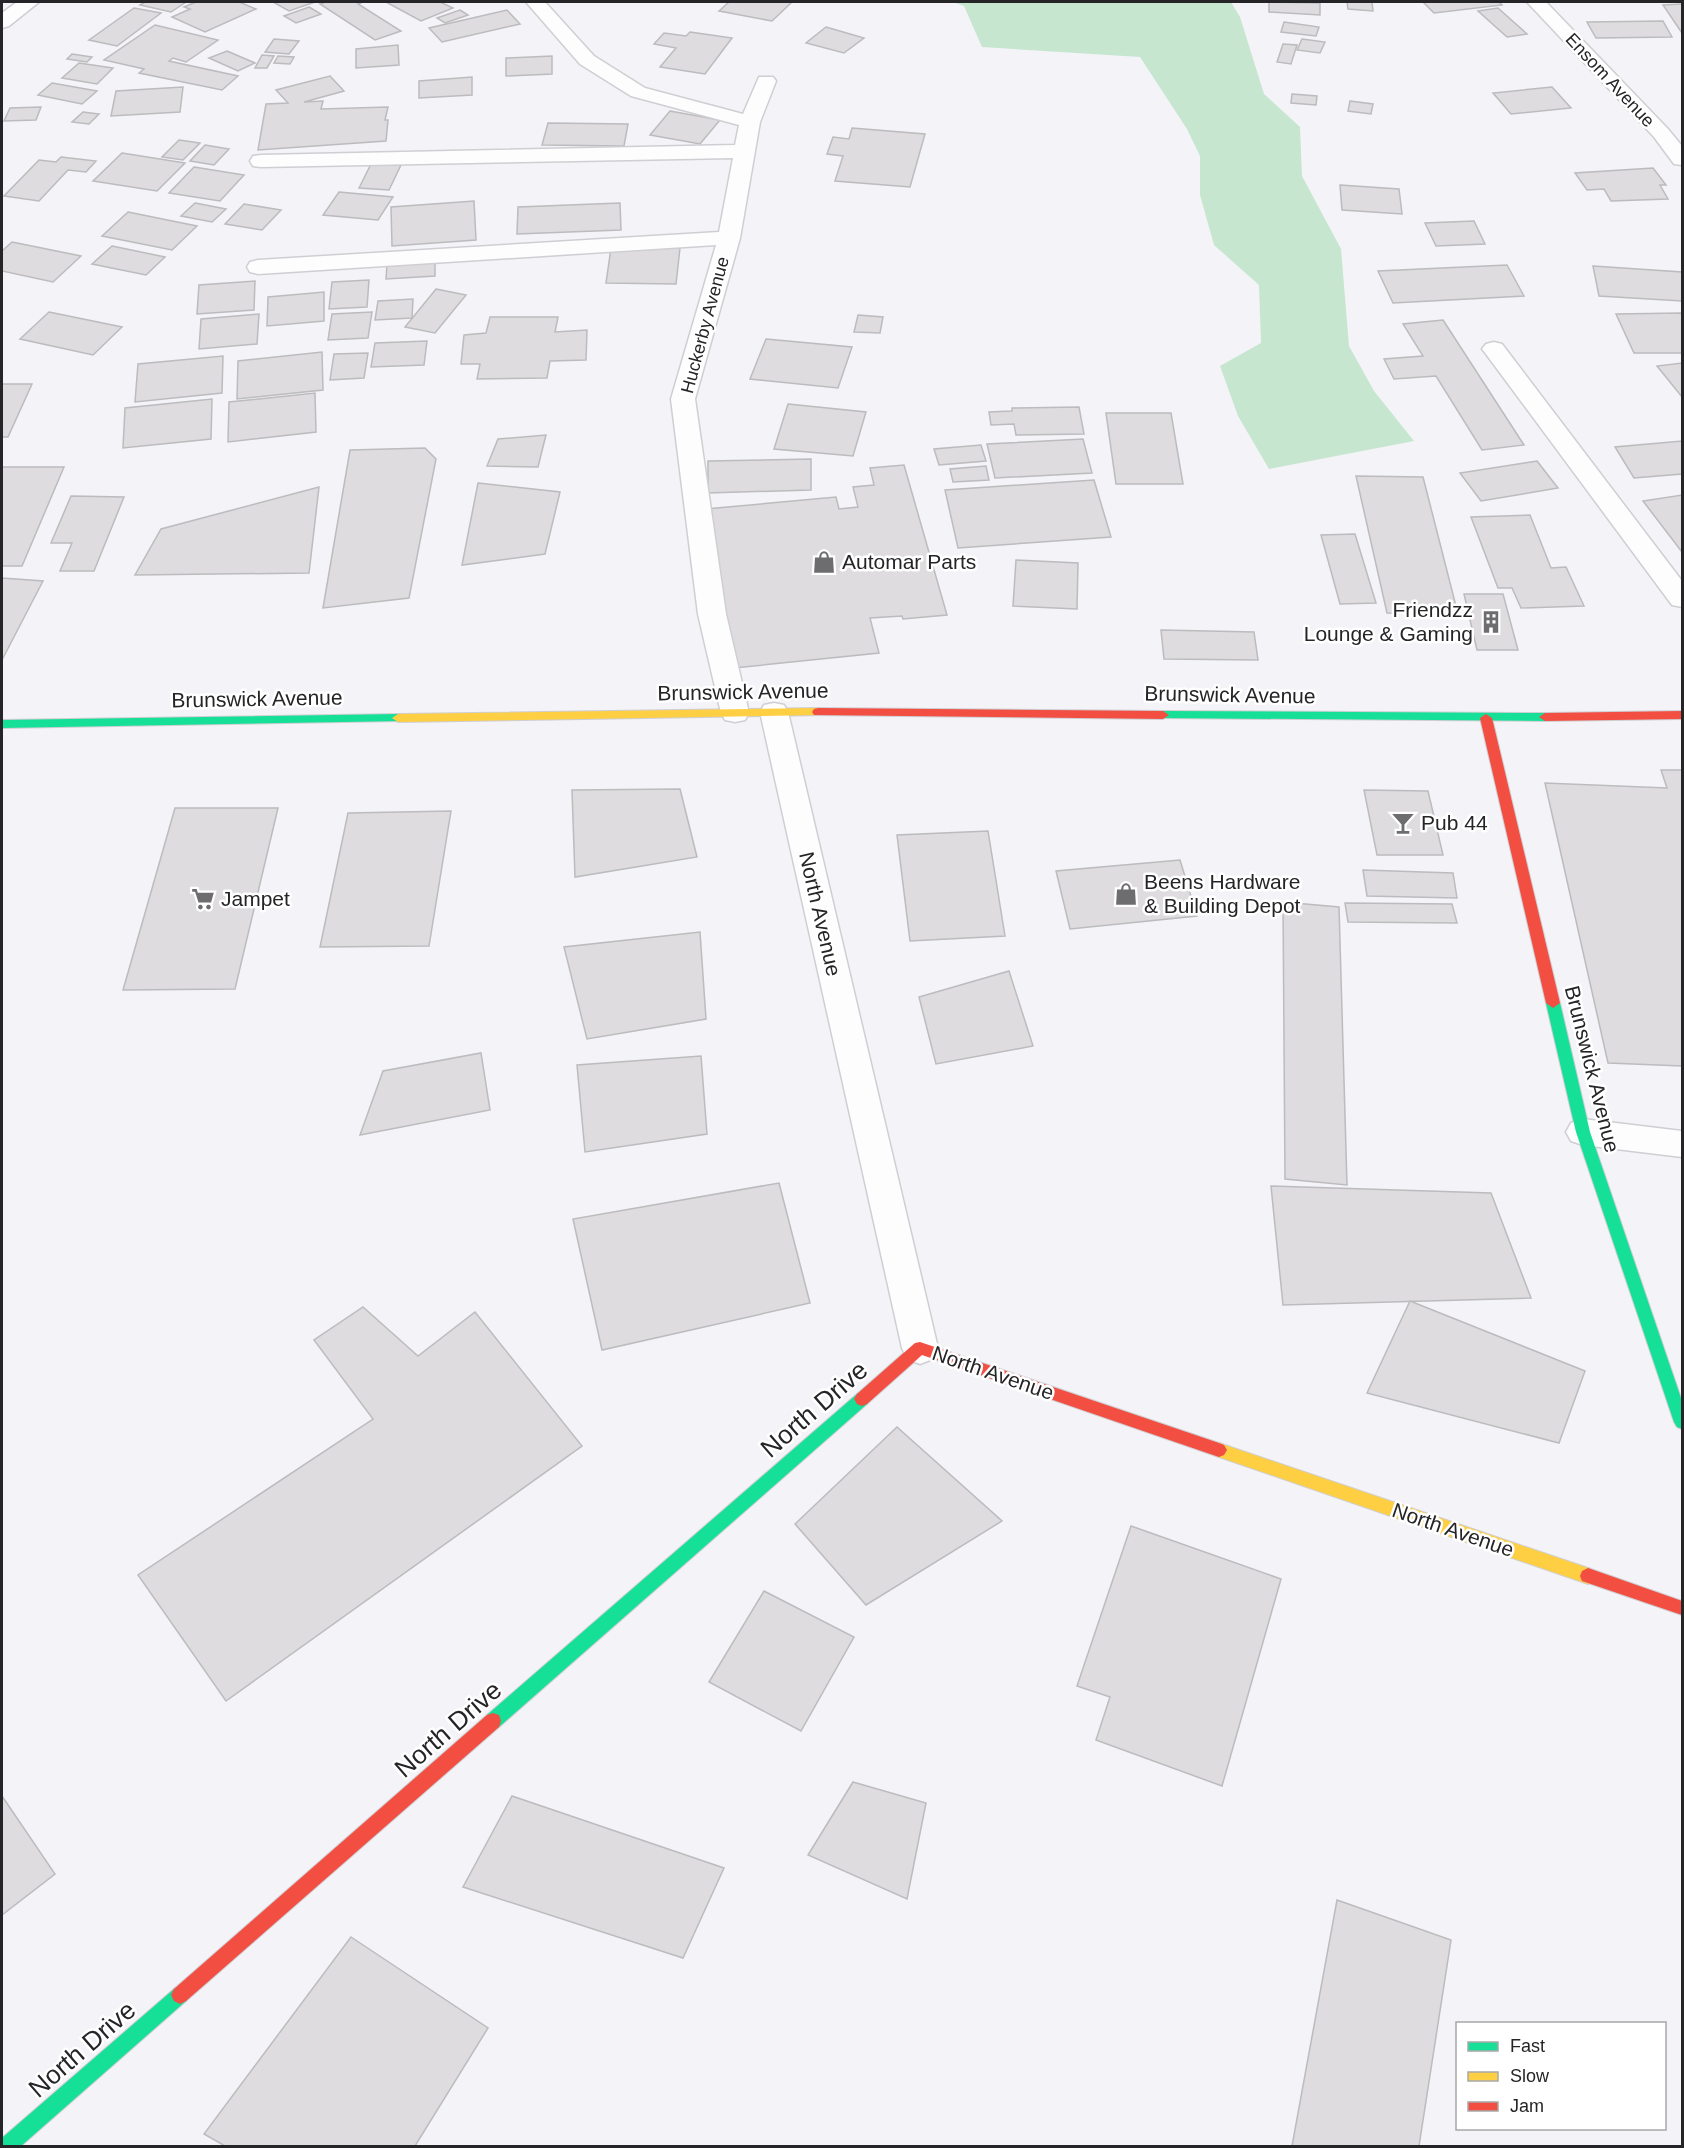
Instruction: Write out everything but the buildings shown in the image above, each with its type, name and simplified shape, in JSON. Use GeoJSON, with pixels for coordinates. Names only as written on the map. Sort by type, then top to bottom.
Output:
{"type":"FeatureCollection","features":[{"type":"Feature","properties":{"kind":"street"},"geometry":{"type":"LineString","coordinates":[[2,22],[29,2]]}},
{"type":"Feature","properties":{"kind":"street"},"geometry":{"type":"LineString","coordinates":[[535,2],[586,60],[638,92],[750,122]]}},
{"type":"Feature","properties":{"kind":"street","name":"Ensom Avenue"},"geometry":{"type":"LineString","coordinates":[[1536,2],[1683,159]]}},
{"type":"Feature","properties":{"kind":"street","name":"Huckerby Avenue"},"geometry":{"type":"LineString","coordinates":[[735,713],[712,614],[683,399],[729,238],[750,122],[766,81]]}},
{"type":"Feature","properties":{"kind":"street"},"geometry":{"type":"LineString","coordinates":[[1661,133],[1683,133]]}},
{"type":"Feature","properties":{"kind":"street"},"geometry":{"type":"LineString","coordinates":[[261,160],[746,151]]}},
{"type":"Feature","properties":{"kind":"street"},"geometry":{"type":"LineString","coordinates":[[258,267],[729,238]]}},
{"type":"Feature","properties":{"kind":"street"},"geometry":{"type":"LineString","coordinates":[[1494,349],[1683,599]]}},
{"type":"Feature","properties":{"kind":"street","name":"Brunswick Avenue"},"geometry":{"type":"LineString","coordinates":[[2,724],[774,712],[1486,718],[1683,714]]}},
{"type":"Feature","properties":{"kind":"street","name":"North Avenue"},"geometry":{"type":"LineString","coordinates":[[774,712],[920,1348],[1683,1608]]}},
{"type":"Feature","properties":{"kind":"street","name":"Brunswick Avenue"},"geometry":{"type":"LineString","coordinates":[[1486,718],[1583,1132],[1683,1422]]}},
{"type":"Feature","properties":{"kind":"street"},"geometry":{"type":"LineString","coordinates":[[1583,1132],[1683,1144]]}},
{"type":"Feature","properties":{"kind":"street","name":"North Drive"},"geometry":{"type":"LineString","coordinates":[[7,2146],[920,1348]]}},
{"type":"Feature","properties":{"kind":"green space"},"geometry":{"type":"Polygon","coordinates":[[[953,2],[1231,2],[1240,17],[1264,94],[1300,127],[1302,176],[1341,249],[1349,346],[1374,391],[1414,441],[1269,469],[1238,416],[1220,366],[1261,343],[1259,285],[1214,245],[1200,195],[1200,156],[1187,129],[1140,57],[982,47],[964,6],[953,2]]]}},
{"type":"Feature","properties":{"kind":"traffic: fast"},"geometry":{"type":"LineString","coordinates":[[1163,715],[1545,717]]}},
{"type":"Feature","properties":{"kind":"traffic: fast"},"geometry":{"type":"LineString","coordinates":[[2,724],[398,718]]}},
{"type":"Feature","properties":{"kind":"traffic: fast"},"geometry":{"type":"LineString","coordinates":[[1553,1003],[1583,1132],[1682,1422]]}},
{"type":"Feature","properties":{"kind":"traffic: fast"},"geometry":{"type":"LineString","coordinates":[[493,1721],[862,1399]]}},
{"type":"Feature","properties":{"kind":"traffic: fast"},"geometry":{"type":"LineString","coordinates":[[7,2146],[180,1995]]}},
{"type":"Feature","properties":{"kind":"traffic: slow"},"geometry":{"type":"LineString","coordinates":[[398,718],[818,712]]}},
{"type":"Feature","properties":{"kind":"traffic: slow"},"geometry":{"type":"LineString","coordinates":[[1219,1450],[1588,1576]]}},
{"type":"Feature","properties":{"kind":"traffic: jam"},"geometry":{"type":"LineString","coordinates":[[818,712],[1163,715]]}},
{"type":"Feature","properties":{"kind":"traffic: jam"},"geometry":{"type":"LineString","coordinates":[[1545,717],[1682,715]]}},
{"type":"Feature","properties":{"kind":"traffic: jam"},"geometry":{"type":"LineString","coordinates":[[1486,718],[1553,1003]]}},
{"type":"Feature","properties":{"kind":"traffic: jam"},"geometry":{"type":"LineString","coordinates":[[862,1399],[920,1348],[1219,1450]]}},
{"type":"Feature","properties":{"kind":"traffic: jam"},"geometry":{"type":"LineString","coordinates":[[1588,1576],[1682,1608]]}},
{"type":"Feature","properties":{"kind":"traffic: jam"},"geometry":{"type":"LineString","coordinates":[[180,1995],[493,1721]]}},
{"type":"Feature","properties":{"kind":"place","name":"Automar Parts"},"geometry":{"type":"Point","coordinates":[824,562]}},
{"type":"Feature","properties":{"kind":"place","name":"Friendzz Lounge & Gaming"},"geometry":{"type":"Point","coordinates":[1491,622]}},
{"type":"Feature","properties":{"kind":"place","name":"Pub 44"},"geometry":{"type":"Point","coordinates":[1403,823]}},
{"type":"Feature","properties":{"kind":"place","name":"Beens Hardware & Building Depot"},"geometry":{"type":"Point","coordinates":[1126,894]}},
{"type":"Feature","properties":{"kind":"place","name":"Jampet"},"geometry":{"type":"Point","coordinates":[203,899]}}]}
